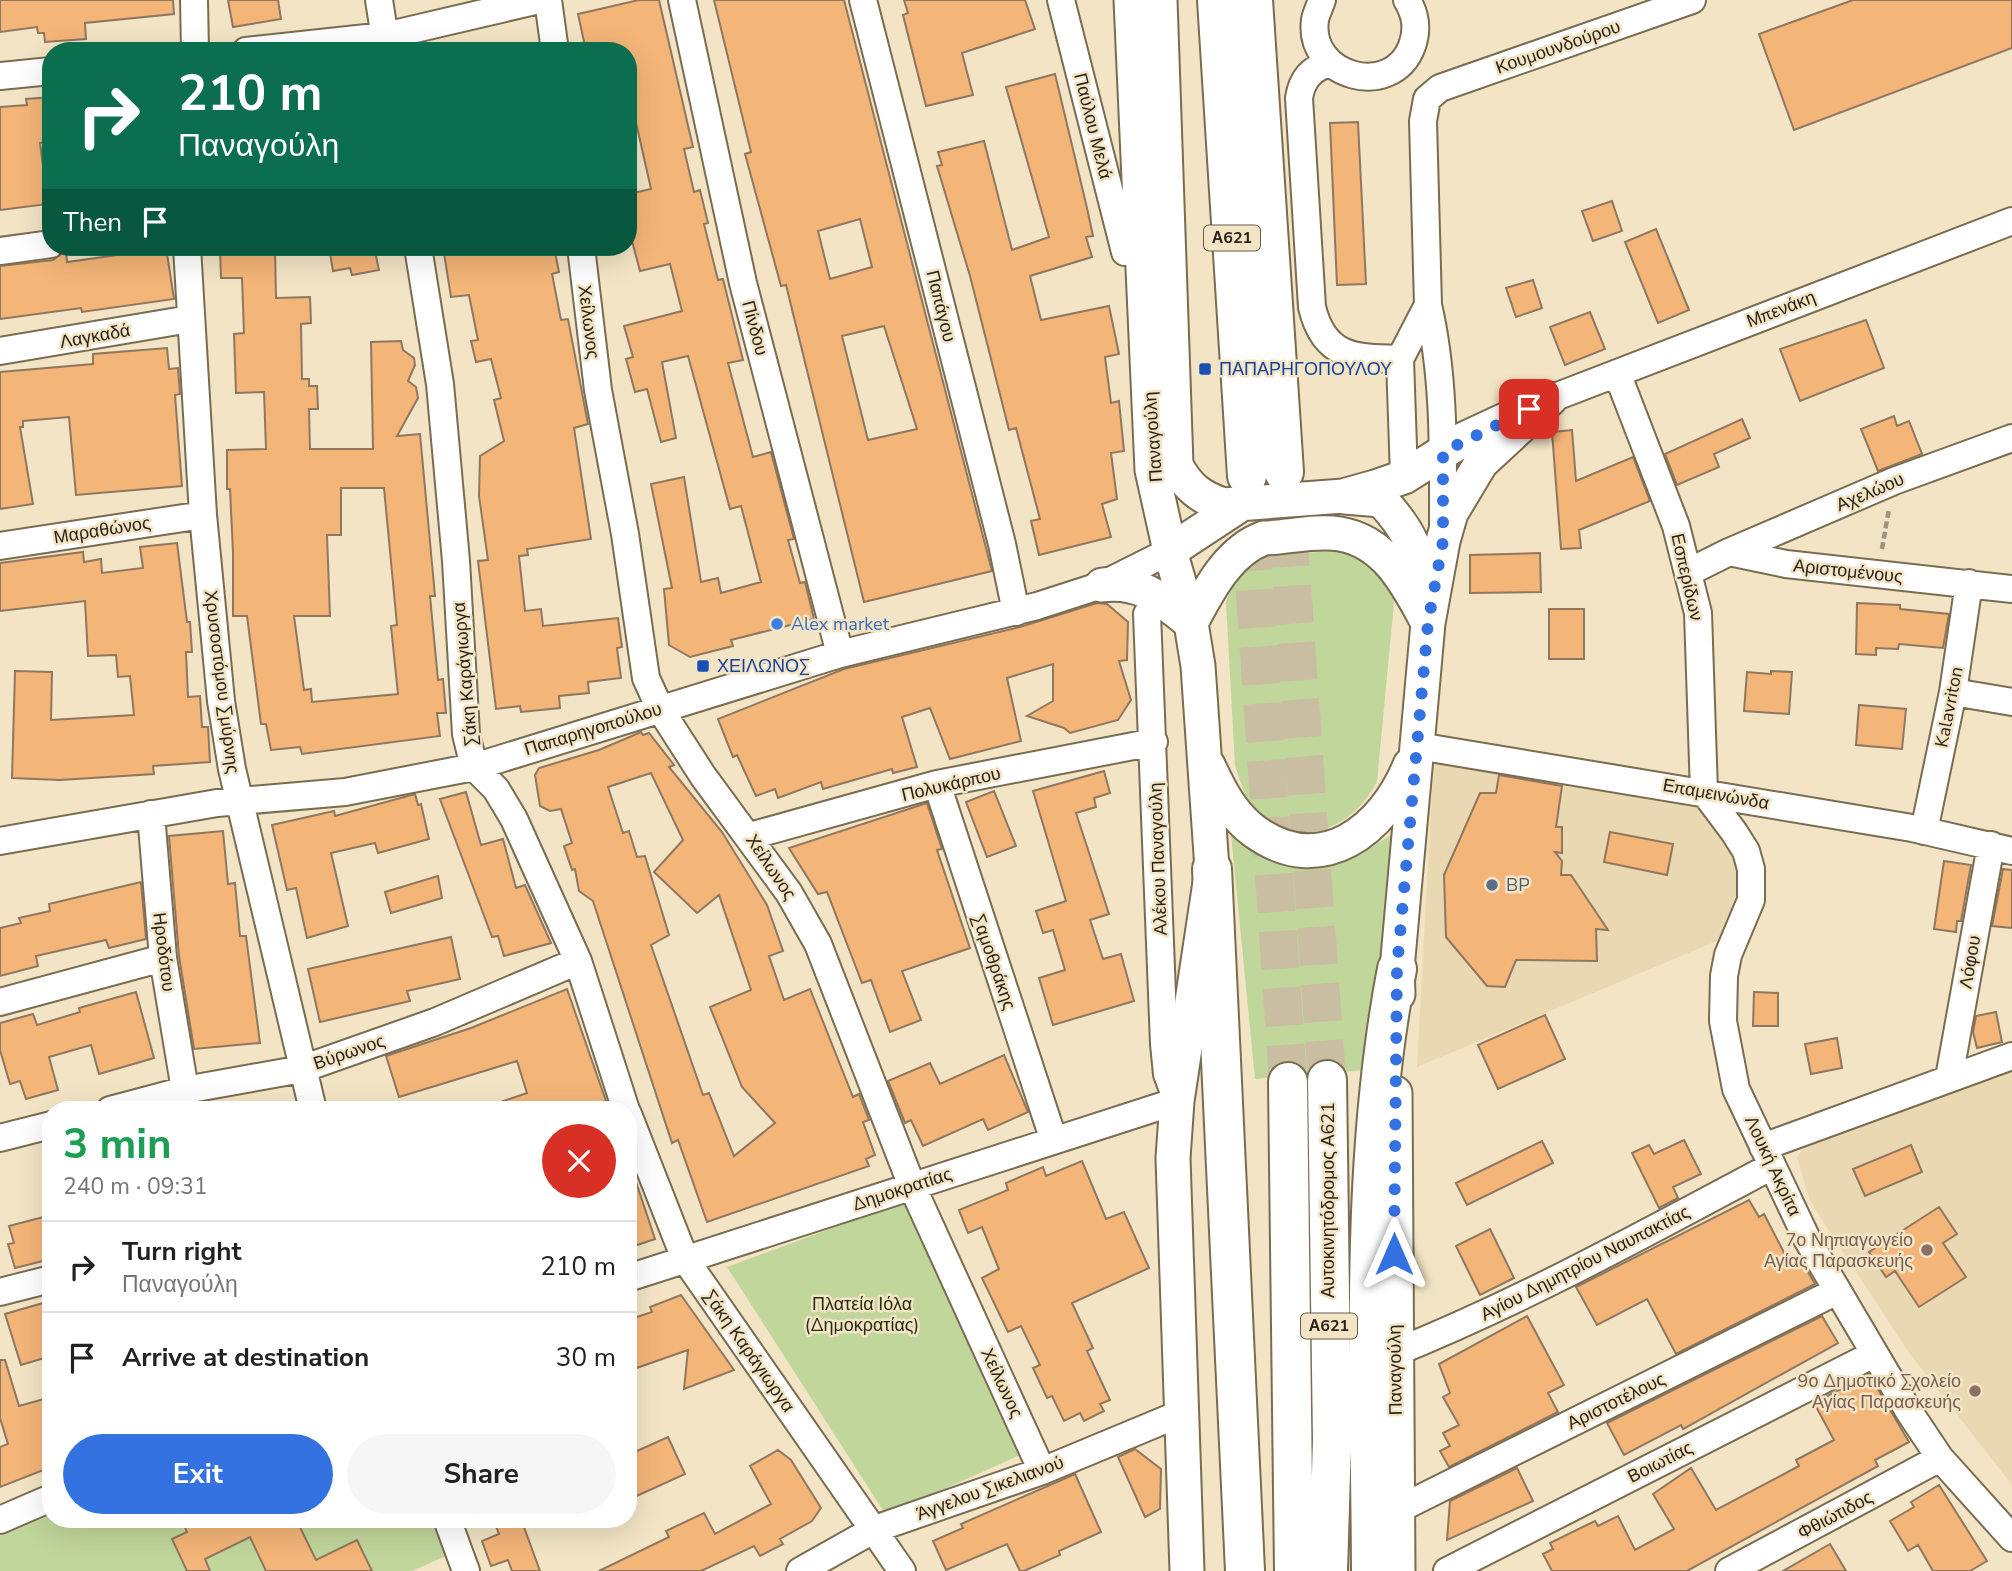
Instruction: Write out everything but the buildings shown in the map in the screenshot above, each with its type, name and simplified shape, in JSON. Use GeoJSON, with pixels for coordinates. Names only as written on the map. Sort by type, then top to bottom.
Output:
{"type":"FeatureCollection","features":[{"type":"Feature","properties":{"kind":"highway","name":"Α621"},"geometry":{"type":"LineString","coordinates":[[1235,0],[1243,490]]}},
{"type":"Feature","properties":{"kind":"highway","name":"Α621"},"geometry":{"type":"LineString","coordinates":[[1235,0],[1284,472]]}},
{"type":"Feature","properties":{"kind":"highway"},"geometry":{"type":"LineString","coordinates":[[1212,869],[1245,1571]]}},
{"type":"Feature","properties":{"kind":"highway"},"geometry":{"type":"LineString","coordinates":[[1371,1571],[1369,1226],[1378,1086],[1397,968]]}},
{"type":"Feature","properties":{"kind":"highway","name":"Αυτοκινητόδρομος Α621"},"geometry":{"type":"LineString","coordinates":[[1327,1080],[1332,1440],[1328,1571]]}},
{"type":"Feature","properties":{"kind":"highway","name":"Αυτοκινητόδρομος Α621"},"geometry":{"type":"LineString","coordinates":[[1288,1082],[1294,1571]]}},
{"type":"Feature","properties":{"kind":"main road","name":"Παναγούλη"},"geometry":{"type":"LineString","coordinates":[[1131,0],[1152,470],[1170,551],[1191,623],[1198,666],[1212,869],[1177,1101]]}},
{"type":"Feature","properties":{"kind":"main road","name":"Παναγούλη"},"geometry":{"type":"LineString","coordinates":[[1160,0],[1176,465],[1198,495],[1224,505],[1243,490],[1343,496],[1392,488]]}},
{"type":"Feature","properties":{"kind":"main road","name":"Παναγούλη"},"geometry":{"type":"LineString","coordinates":[[1398,1571],[1394,1353],[1397,968],[1428,623],[1443,541],[1451,513],[1481,463],[1550,399]]}},
{"type":"Feature","properties":{"kind":"main road"},"geometry":{"type":"LineString","coordinates":[[1339,534],[1392,488],[1443,452],[1550,399]]}},
{"type":"Feature","properties":{"kind":"main road"},"geometry":{"type":"LineString","coordinates":[[1392,488],[1401,522],[1414,543],[1422,569],[1428,623]]}},
{"type":"Feature","properties":{"kind":"main road"},"geometry":{"type":"LineString","coordinates":[[1170,551],[1243,490]]}},
{"type":"Feature","properties":{"kind":"main road"},"geometry":{"type":"LineString","coordinates":[[1102,585],[1121,583],[1142,587],[1171,605],[1191,623],[1216,579],[1254,542],[1264,538],[1339,534],[1376,550],[1392,563],[1428,623]]}},
{"type":"Feature","properties":{"kind":"main road"},"geometry":{"type":"LineString","coordinates":[[1202,754],[1226,800],[1252,830],[1280,845],[1310,850],[1347,842],[1381,816],[1406,776],[1418,746]]}},
{"type":"Feature","properties":{"kind":"main road"},"geometry":{"type":"LineString","coordinates":[[1177,1101],[1173,1158],[1188,1571]]}},
{"type":"Feature","properties":{"kind":"street"},"geometry":{"type":"LineString","coordinates":[[194,0],[195,42]]}},
{"type":"Feature","properties":{"kind":"street"},"geometry":{"type":"LineString","coordinates":[[379,0],[386,42]]}},
{"type":"Feature","properties":{"kind":"street"},"geometry":{"type":"LineString","coordinates":[[390,42],[539,0]]}},
{"type":"Feature","properties":{"kind":"street"},"geometry":{"type":"LineString","coordinates":[[548,0],[554,42]]}},
{"type":"Feature","properties":{"kind":"street","name":"Πίνδου"},"geometry":{"type":"LineString","coordinates":[[682,0],[743,283],[840,654]]}},
{"type":"Feature","properties":{"kind":"street","name":"Παπάγου"},"geometry":{"type":"LineString","coordinates":[[863,0],[1002,544],[1016,612]]}},
{"type":"Feature","properties":{"kind":"street","name":"Παύλου Μελά"},"geometry":{"type":"LineString","coordinates":[[1061,0],[1125,252]]}},
{"type":"Feature","properties":{"kind":"street"},"geometry":{"type":"LineString","coordinates":[[1322,0],[1315,21],[1317,44],[1329,63],[1348,75],[1371,78],[1392,71],[1408,55],[1416,33],[1414,11],[1407,0]]}},
{"type":"Feature","properties":{"kind":"street","name":"Κουμουνδούρου"},"geometry":{"type":"LineString","coordinates":[[1427,99],[1440,88],[1692,0]]}},
{"type":"Feature","properties":{"kind":"street"},"geometry":{"type":"LineString","coordinates":[[1329,63],[1317,67],[1306,76],[1299,98],[1312,307],[1317,328],[1336,349],[1354,356],[1400,359]]}},
{"type":"Feature","properties":{"kind":"street"},"geometry":{"type":"LineString","coordinates":[[0,76],[42,72]]}},
{"type":"Feature","properties":{"kind":"street","name":"Παναγούλη"},"geometry":{"type":"LineString","coordinates":[[1427,99],[1423,121],[1428,305],[1434,332],[1443,452],[1443,541]]}},
{"type":"Feature","properties":{"kind":"street","name":"Μπενάκη"},"geometry":{"type":"LineString","coordinates":[[1550,399],[2012,221]]}},
{"type":"Feature","properties":{"kind":"street"},"geometry":{"type":"LineString","coordinates":[[0,251],[42,245]]}},
{"type":"Feature","properties":{"kind":"street","name":"Χρυσοστόμου Σμύρνης"},"geometry":{"type":"LineString","coordinates":[[187,256],[203,515],[221,701],[240,803],[311,1101]]}},
{"type":"Feature","properties":{"kind":"street","name":"Σάκη Καράγιωργα"},"geometry":{"type":"LineString","coordinates":[[419,256],[440,384],[456,561],[466,734],[474,767],[496,789],[514,818],[578,961],[618,1101]]}},
{"type":"Feature","properties":{"kind":"street","name":"Χείλωνος"},"geometry":{"type":"LineString","coordinates":[[582,256],[598,390],[625,534],[640,653],[646,678],[660,709],[703,776],[789,892],[818,944],[912,1186],[1042,1471]]}},
{"type":"Feature","properties":{"kind":"street","name":"Παναγούλη"},"geometry":{"type":"LineString","coordinates":[[1392,488],[1400,359],[1428,305]]}},
{"type":"Feature","properties":{"kind":"street","name":"Λαγκαδά"},"geometry":{"type":"LineString","coordinates":[[0,351],[76,341],[190,319]]}},
{"type":"Feature","properties":{"kind":"street","name":"Εσπερίδων"},"geometry":{"type":"LineString","coordinates":[[1617,373],[1676,526],[1689,572],[1701,646],[1704,792]]}},
{"type":"Feature","properties":{"kind":"street","name":"Αχελώου"},"geometry":{"type":"LineString","coordinates":[[1729,552],[1894,481],[2012,438]]}},
{"type":"Feature","properties":{"kind":"street","name":"Μαραθώνος"},"geometry":{"type":"LineString","coordinates":[[0,546],[203,515]]}},
{"type":"Feature","properties":{"kind":"street","name":"Παπαρηγοπούλου"},"geometry":{"type":"LineString","coordinates":[[0,841],[217,803],[345,792],[474,767],[840,654],[1016,612],[1102,585],[1170,551]]}},
{"type":"Feature","properties":{"kind":"street"},"geometry":{"type":"LineString","coordinates":[[1689,572],[1729,552]]}},
{"type":"Feature","properties":{"kind":"street","name":"Αριστομένους"},"geometry":{"type":"LineString","coordinates":[[1729,552],[1786,564],[2012,589]]}},
{"type":"Feature","properties":{"kind":"street","name":"Kalavriton"},"geometry":{"type":"LineString","coordinates":[[1924,831],[1953,692],[1969,583]]}},
{"type":"Feature","properties":{"kind":"street","name":"Αλέκου Παναγούλη"},"geometry":{"type":"LineString","coordinates":[[1147,614],[1164,1044],[1167,1074],[1177,1101]]}},
{"type":"Feature","properties":{"kind":"street"},"geometry":{"type":"LineString","coordinates":[[1953,692],[2012,702]]}},
{"type":"Feature","properties":{"kind":"street","name":"Πολυκάρπου"},"geometry":{"type":"LineString","coordinates":[[750,836],[937,784],[1154,742]]}},
{"type":"Feature","properties":{"kind":"street","name":"Επαμεινώνδα"},"geometry":{"type":"LineString","coordinates":[[1418,746],[1704,792],[1924,831],[2002,848]]}},
{"type":"Feature","properties":{"kind":"street","name":"Σαμοθράκης"},"geometry":{"type":"LineString","coordinates":[[937,784],[1053,1138]]}},
{"type":"Feature","properties":{"kind":"street","name":"Λουκή Ακρίτα"},"geometry":{"type":"LineString","coordinates":[[1704,792],[1740,841],[1751,869],[1751,900],[1728,955],[1723,1021],[1736,1089],[1835,1292],[1940,1458],[2009,1530]]}},
{"type":"Feature","properties":{"kind":"street","name":"Ηροδότου"},"geometry":{"type":"LineString","coordinates":[[151,814],[163,958],[185,1090]]}},
{"type":"Feature","properties":{"kind":"street","name":"Λόφου"},"geometry":{"type":"LineString","coordinates":[[1950,1078],[2002,848]]}},
{"type":"Feature","properties":{"kind":"street"},"geometry":{"type":"LineString","coordinates":[[0,1002],[163,958]]}},
{"type":"Feature","properties":{"kind":"street","name":"Βύρωνος"},"geometry":{"type":"LineString","coordinates":[[144,1101],[185,1090],[302,1069],[435,1022],[578,961]]}},
{"type":"Feature","properties":{"kind":"street","name":"Αγίου Δημητρίου Ναυπακτίας"},"geometry":{"type":"LineString","coordinates":[[1394,1353],[1471,1321],[1570,1273],[1768,1157],[1950,1078],[2012,1056]]}},
{"type":"Feature","properties":{"kind":"street","name":"Δημοκρατίας"},"geometry":{"type":"LineString","coordinates":[[637,1275],[1053,1138],[1177,1101]]}},
{"type":"Feature","properties":{"kind":"street"},"geometry":{"type":"LineString","coordinates":[[0,1138],[42,1127]]}},
{"type":"Feature","properties":{"kind":"street","name":"Σάκη Καράγιωργα"},"geometry":{"type":"LineString","coordinates":[[637,1148],[685,1259],[902,1571]]}},
{"type":"Feature","properties":{"kind":"street"},"geometry":{"type":"LineString","coordinates":[[0,1292],[42,1281]]}},
{"type":"Feature","properties":{"kind":"street","name":"Αριστοτέλους"},"geometry":{"type":"LineString","coordinates":[[1397,1510],[1835,1292]]}},
{"type":"Feature","properties":{"kind":"street","name":"Βοιωτίας"},"geometry":{"type":"LineString","coordinates":[[1447,1571],[1874,1354]]}},
{"type":"Feature","properties":{"kind":"street","name":"Άγγελου Σικελιανού"},"geometry":{"type":"LineString","coordinates":[[800,1571],[875,1530],[1042,1471],[1184,1412]]}},
{"type":"Feature","properties":{"kind":"street","name":"Φθιώτιδος"},"geometry":{"type":"LineString","coordinates":[[1729,1571],[1940,1458]]}},
{"type":"Feature","properties":{"kind":"street"},"geometry":{"type":"LineString","coordinates":[[0,1520],[42,1503]]}},
{"type":"Feature","properties":{"kind":"street"},"geometry":{"type":"LineString","coordinates":[[450,1528],[467,1571]]}},
{"type":"Feature","properties":{"kind":"path"},"geometry":{"type":"LineString","coordinates":[[1877,574],[1894,481]]}},
{"type":"Feature","properties":{"kind":"shaded area"},"geometry":{"type":"Polygon","coordinates":[[[1434,754],[1700,789],[1736,836],[1741,901],[1724,938],[1417,1067],[1434,754]]]}},
{"type":"Feature","properties":{"kind":"shaded area","name":"7ο Νηπιαγωγείο Αγίας Παρασκευής"},"geometry":{"type":"Polygon","coordinates":[[[2012,1071],[2012,1485],[1907,1350],[1810,1201],[1797,1157],[1806,1144],[2012,1071]]]}},
{"type":"Feature","properties":{"kind":"green space"},"geometry":{"type":"Polygon","coordinates":[[[1349,550],[1392,581],[1394,603],[1377,781],[1367,798],[1354,812],[1339,822],[1323,830],[1288,830],[1271,823],[1255,809],[1243,789],[1235,765],[1226,602],[1233,584],[1255,561],[1270,555],[1349,550]]]}},
{"type":"Feature","properties":{"kind":"green space"},"geometry":{"type":"Polygon","coordinates":[[[1231,834],[1272,859],[1311,867],[1350,858],[1392,834],[1382,952],[1366,1070],[1255,1079],[1231,834]]]}},
{"type":"Feature","properties":{"kind":"green space","name":"Πλατεία Ιόλα (Δημοκρατίας)"},"geometry":{"type":"Polygon","coordinates":[[[906,1201],[1027,1452],[886,1515],[727,1267],[906,1201]]]}},
{"type":"Feature","properties":{"kind":"green space"},"geometry":{"type":"Polygon","coordinates":[[[42,1519],[42,1528],[445,1528],[455,1552],[412,1571],[0,1571],[0,1536],[42,1519]]]}},
{"type":"Feature","properties":{"kind":"tunnel"},"geometry":{"type":"LineString","coordinates":[[1284,472],[1327,1080]]}},
{"type":"Feature","properties":{"kind":"tunnel"},"geometry":{"type":"LineString","coordinates":[[1247,476],[1288,1082]]}},
{"type":"Feature","properties":{"kind":"place","name":"ΠΑΠΑΡΗΓΟΠΟΥΛΟΥ"},"geometry":{"type":"Point","coordinates":[1205,369]}},
{"type":"Feature","properties":{"kind":"place","name":"Alex market"},"geometry":{"type":"Point","coordinates":[777,624]}},
{"type":"Feature","properties":{"kind":"place","name":"ΧΕΙΛΩΝΟΣ"},"geometry":{"type":"Point","coordinates":[703,666]}},
{"type":"Feature","properties":{"kind":"place","name":"BP"},"geometry":{"type":"Point","coordinates":[1492,885]}},
{"type":"Feature","properties":{"kind":"place","name":"7ο Νηπιαγωγείο Αγίας Παρασκευής"},"geometry":{"type":"Point","coordinates":[1927,1250]}},
{"type":"Feature","properties":{"kind":"place","name":"9ο Δημοτικό Σχολείο Αγίας Παρασκευής"},"geometry":{"type":"Point","coordinates":[1975,1391]}},
{"type":"Feature","properties":{"kind":"route"},"geometry":{"type":"LineString","coordinates":[[1394,1254],[1397,968],[1428,623],[1434,578],[1443,541],[1443,452],[1464,439],[1529,409]]}}]}
